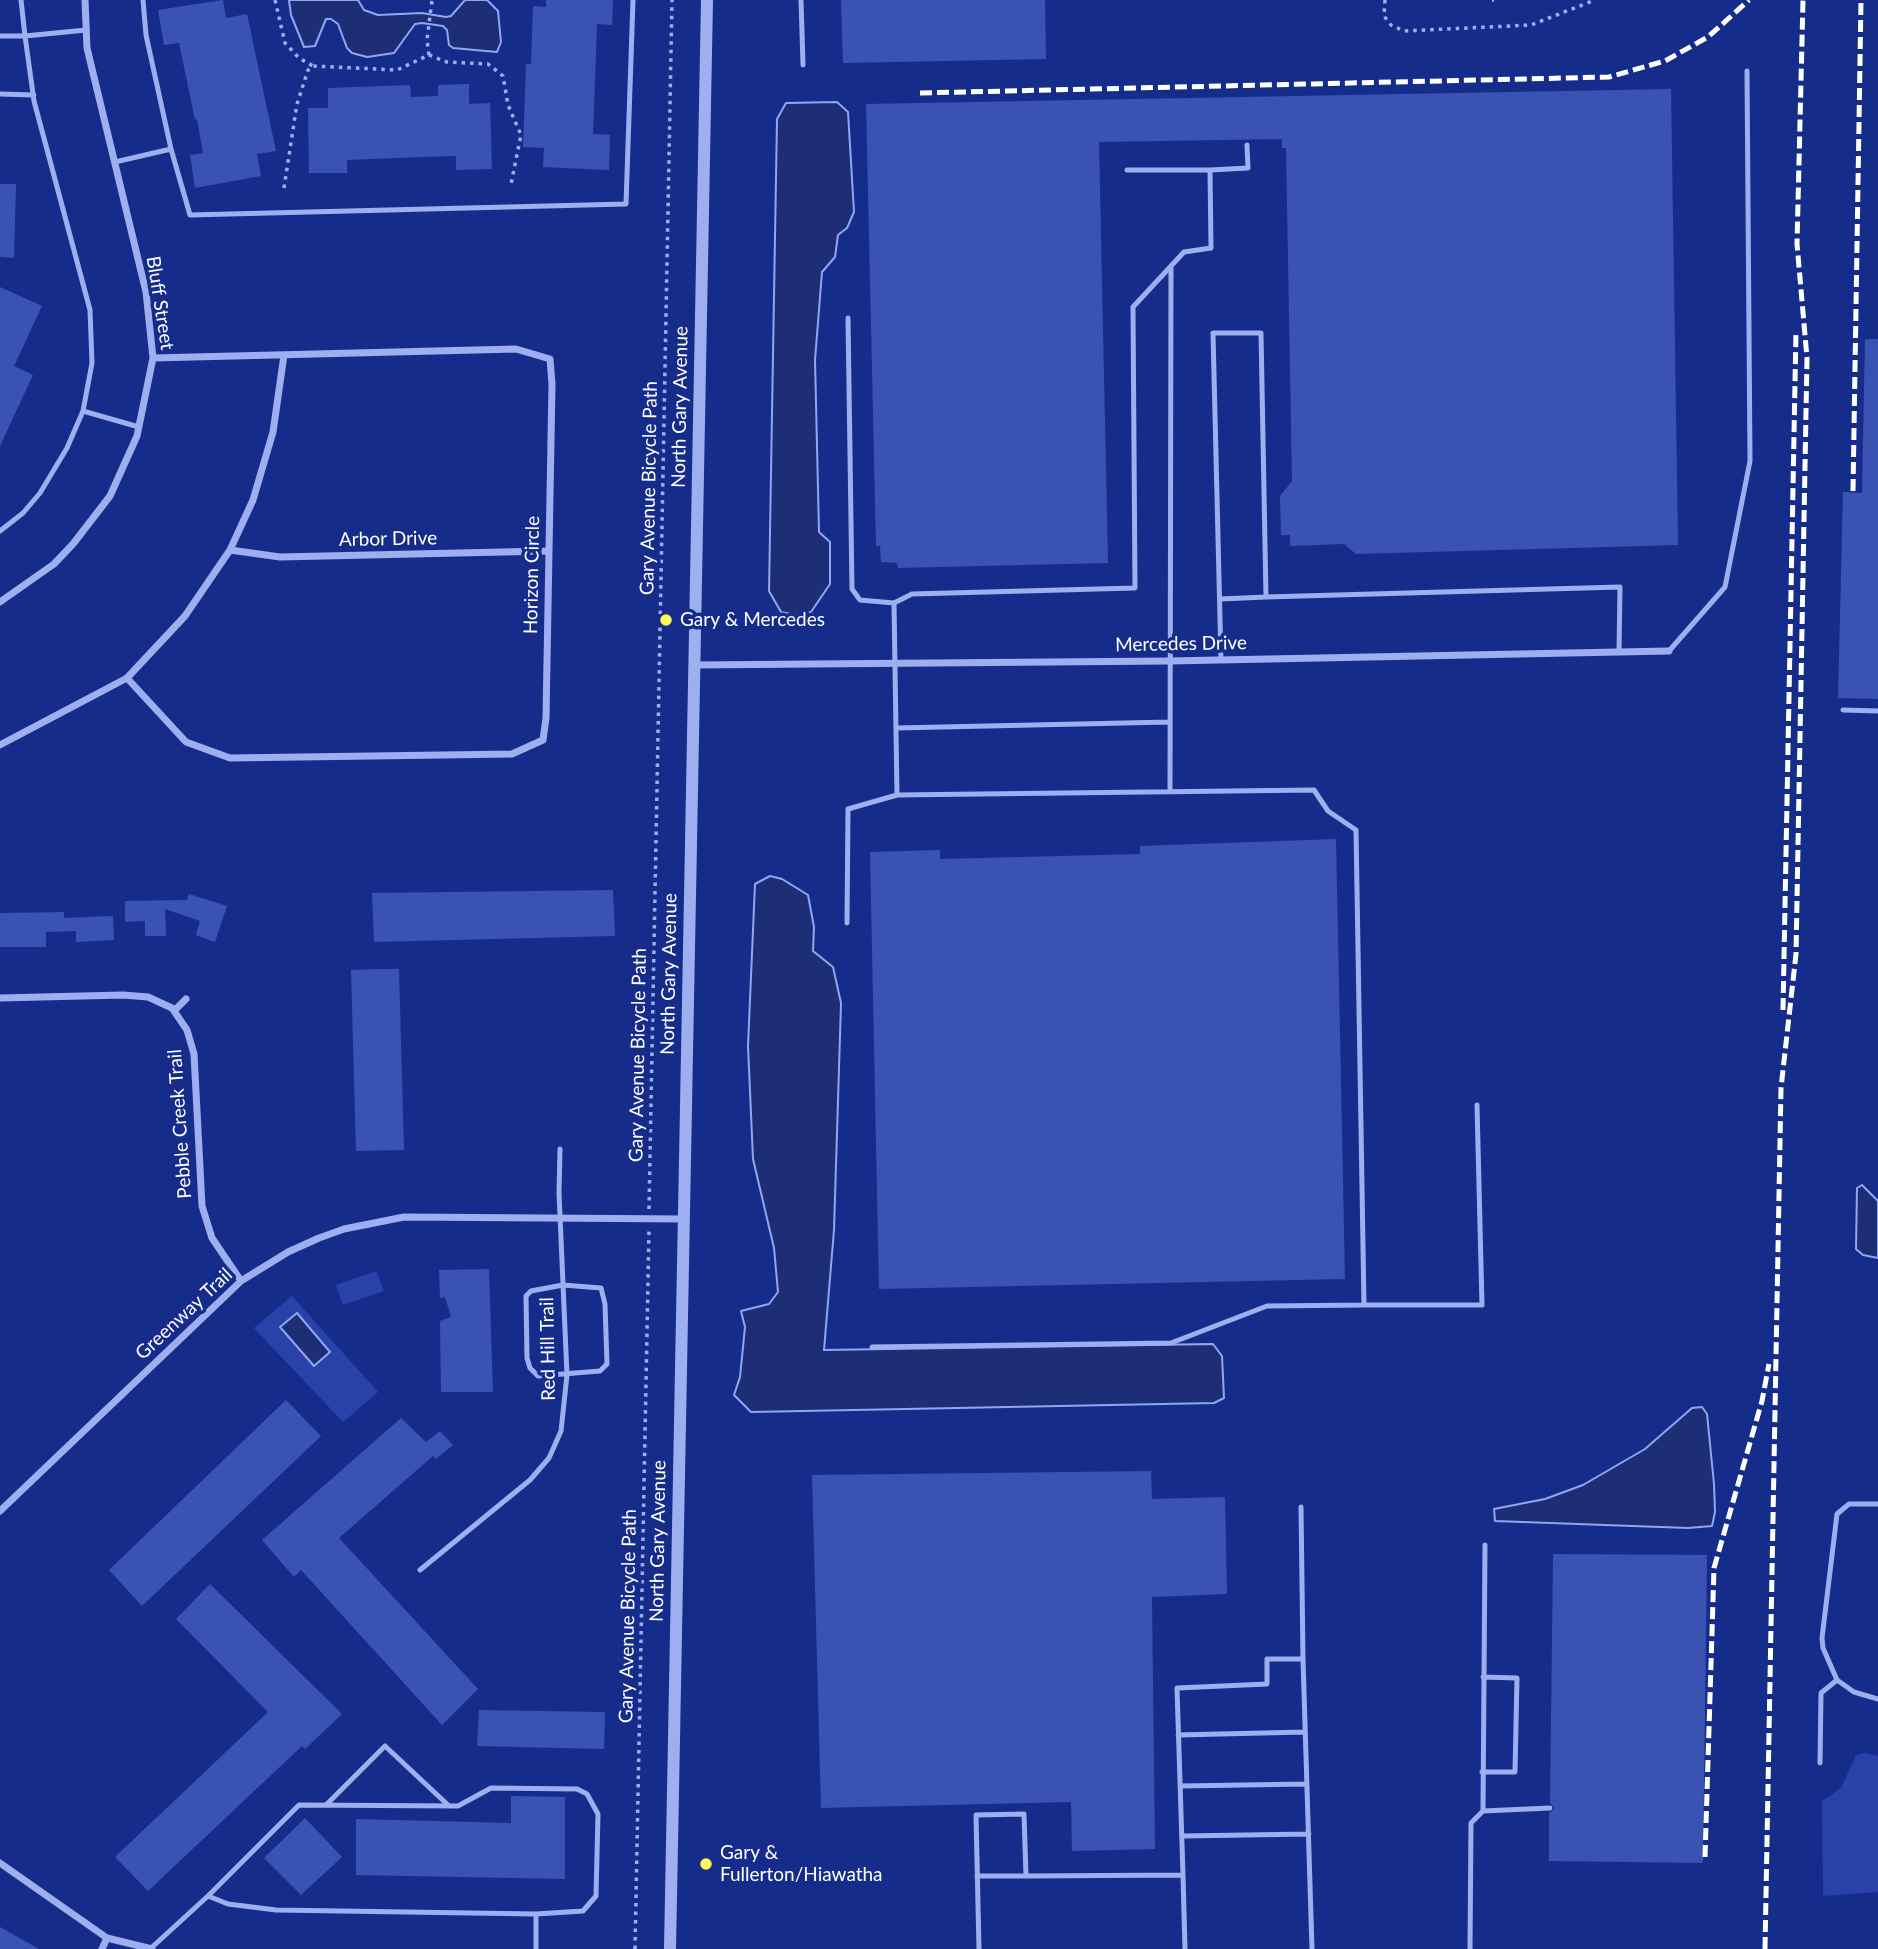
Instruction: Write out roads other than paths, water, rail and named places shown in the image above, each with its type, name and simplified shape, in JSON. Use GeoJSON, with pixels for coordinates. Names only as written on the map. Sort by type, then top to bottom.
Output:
{"type":"FeatureCollection","features":[{"type":"Feature","properties":{"kind":"street","name":"Bluff Street"},"geometry":{"type":"LineString","coordinates":[[0,603],[54,564],[96,517],[119,478],[139,427],[153,358],[146,292],[87,48],[85,0]]}},
{"type":"Feature","properties":{"kind":"street","name":"North Gary Avenue"},"geometry":{"type":"LineString","coordinates":[[670,1949],[707,0]]}},
{"type":"Feature","properties":{"kind":"street","name":"Horizon Circle"},"geometry":{"type":"LineString","coordinates":[[127,678],[186,742],[230,758],[512,754],[542,740],[546,718],[552,384],[550,359],[516,349],[153,358]]}},
{"type":"Feature","properties":{"kind":"street"},"geometry":{"type":"LineString","coordinates":[[0,745],[127,678],[184,615],[230,550],[253,500],[273,432],[284,355]]}},
{"type":"Feature","properties":{"kind":"street","name":"Arbor Drive"},"geometry":{"type":"LineString","coordinates":[[230,550],[280,557],[547,551]]}},
{"type":"Feature","properties":{"kind":"street","name":"Mercedes Drive"},"geometry":{"type":"LineString","coordinates":[[694,665],[1170,661],[1669,651]]}},
{"type":"Feature","properties":{"kind":"street"},"geometry":{"type":"LineString","coordinates":[[0,998],[148,997],[174,1010],[186,999]]}},
{"type":"Feature","properties":{"kind":"street","name":"Pebble Creek Trail"},"geometry":{"type":"LineString","coordinates":[[174,1010],[187,1030],[194,1054],[202,1206],[212,1238],[240,1281]]}},
{"type":"Feature","properties":{"kind":"street","name":"Greenway Trail"},"geometry":{"type":"LineString","coordinates":[[0,1511],[240,1281],[288,1252],[319,1238],[385,1220],[440,1216],[684,1219]]}},
{"type":"Feature","properties":{"kind":"street"},"geometry":{"type":"LineString","coordinates":[[0,1863],[107,1938],[151,1949]]}},
{"type":"Feature","properties":{"kind":"street"},"geometry":{"type":"LineString","coordinates":[[102,1949],[107,1938]]}},
{"type":"Feature","properties":{"kind":"lane"},"geometry":{"type":"LineString","coordinates":[[0,531],[23,513],[40,493],[67,449],[83,411],[92,363],[90,310],[34,95],[21,0]]}},
{"type":"Feature","properties":{"kind":"lane"},"geometry":{"type":"LineString","coordinates":[[143,0],[146,35],[171,149],[190,215],[626,204],[630,176],[632,0]]}},
{"type":"Feature","properties":{"kind":"lane"},"geometry":{"type":"LineString","coordinates":[[802,0],[803,65]]}},
{"type":"Feature","properties":{"kind":"lane"},"geometry":{"type":"LineString","coordinates":[[0,36],[86,30]]}},
{"type":"Feature","properties":{"kind":"lane"},"geometry":{"type":"LineString","coordinates":[[1669,651],[1725,587],[1750,461],[1747,71]]}},
{"type":"Feature","properties":{"kind":"lane"},"geometry":{"type":"LineString","coordinates":[[0,94],[34,95]]}},
{"type":"Feature","properties":{"kind":"lane"},"geometry":{"type":"LineString","coordinates":[[1127,170],[1248,168],[1247,145]]}},
{"type":"Feature","properties":{"kind":"lane"},"geometry":{"type":"LineString","coordinates":[[115,162],[171,149]]}},
{"type":"Feature","properties":{"kind":"lane"},"geometry":{"type":"LineString","coordinates":[[848,318],[852,589],[860,600],[894,603],[912,594],[1135,588],[1133,307],[1184,252],[1211,248],[1210,170]]}},
{"type":"Feature","properties":{"kind":"lane"},"geometry":{"type":"LineString","coordinates":[[1170,792],[1171,266]]}},
{"type":"Feature","properties":{"kind":"lane"},"geometry":{"type":"LineString","coordinates":[[1221,660],[1213,333],[1261,333],[1266,597]]}},
{"type":"Feature","properties":{"kind":"lane"},"geometry":{"type":"LineString","coordinates":[[83,411],[139,427]]}},
{"type":"Feature","properties":{"kind":"lane"},"geometry":{"type":"LineString","coordinates":[[1220,599],[1620,587],[1619,652]]}},
{"type":"Feature","properties":{"kind":"lane"},"geometry":{"type":"LineString","coordinates":[[894,603],[897,795]]}},
{"type":"Feature","properties":{"kind":"lane"},"geometry":{"type":"LineString","coordinates":[[1843,710],[1878,711]]}},
{"type":"Feature","properties":{"kind":"lane"},"geometry":{"type":"LineString","coordinates":[[896,728],[1170,722]]}},
{"type":"Feature","properties":{"kind":"lane"},"geometry":{"type":"LineString","coordinates":[[847,923],[848,809],[897,795],[1314,790],[1328,811],[1356,830],[1364,1305]]}},
{"type":"Feature","properties":{"kind":"lane"},"geometry":{"type":"LineString","coordinates":[[872,1347],[1171,1343],[1267,1306],[1482,1305],[1477,1105]]}},
{"type":"Feature","properties":{"kind":"lane","name":"Red Hill Trail"},"geometry":{"type":"LineString","coordinates":[[420,1570],[530,1480],[549,1458],[561,1432],[567,1374],[560,1218],[560,1149]]}},
{"type":"Feature","properties":{"kind":"lane"},"geometry":{"type":"LineString","coordinates":[[595,1285],[601,1288],[606,1318],[607,1364],[600,1371],[538,1376],[530,1368],[527,1358],[526,1296],[531,1291],[563,1286],[595,1285]]}},
{"type":"Feature","properties":{"kind":"lane"},"geometry":{"type":"LineString","coordinates":[[1878,1504],[1849,1504],[1837,1514],[1822,1638],[1825,1656],[1837,1681],[1854,1692],[1878,1699]]}},
{"type":"Feature","properties":{"kind":"lane"},"geometry":{"type":"LineString","coordinates":[[1301,1507],[1312,1949]]}},
{"type":"Feature","properties":{"kind":"lane"},"geometry":{"type":"LineString","coordinates":[[1483,1811],[1485,1545]]}},
{"type":"Feature","properties":{"kind":"lane"},"geometry":{"type":"LineString","coordinates":[[1185,1949],[1177,1688],[1267,1684],[1267,1659],[1303,1659]]}},
{"type":"Feature","properties":{"kind":"lane"},"geometry":{"type":"LineString","coordinates":[[1482,1772],[1515,1772],[1517,1678],[1483,1677]]}},
{"type":"Feature","properties":{"kind":"lane"},"geometry":{"type":"LineString","coordinates":[[1821,1763],[1821,1693],[1837,1681]]}},
{"type":"Feature","properties":{"kind":"lane"},"geometry":{"type":"LineString","coordinates":[[1178,1735],[1305,1732]]}},
{"type":"Feature","properties":{"kind":"lane"},"geometry":{"type":"LineString","coordinates":[[327,1804],[384,1746],[448,1805]]}},
{"type":"Feature","properties":{"kind":"lane"},"geometry":{"type":"LineString","coordinates":[[1180,1786],[1307,1784]]}},
{"type":"Feature","properties":{"kind":"lane"},"geometry":{"type":"LineString","coordinates":[[151,1949],[299,1805],[448,1805],[467,1802],[491,1788],[568,1788],[587,1794],[598,1814],[596,1896],[583,1911],[536,1914],[276,1910],[228,1904],[208,1896]]}},
{"type":"Feature","properties":{"kind":"lane"},"geometry":{"type":"LineString","coordinates":[[1470,1949],[1471,1823],[1483,1811],[1550,1808]]}},
{"type":"Feature","properties":{"kind":"lane"},"geometry":{"type":"LineString","coordinates":[[979,1949],[976,1815],[1024,1814],[1026,1876]]}},
{"type":"Feature","properties":{"kind":"lane"},"geometry":{"type":"LineString","coordinates":[[1182,1836],[1309,1835]]}},
{"type":"Feature","properties":{"kind":"lane"},"geometry":{"type":"LineString","coordinates":[[977,1876],[1183,1875]]}},
{"type":"Feature","properties":{"kind":"lane"},"geometry":{"type":"LineString","coordinates":[[536,1914],[536,1949]]}},
{"type":"Feature","properties":{"kind":"railway"},"geometry":{"type":"LineString","coordinates":[[920,93],[1609,77],[1665,61],[1708,37],[1749,0]]}},
{"type":"Feature","properties":{"kind":"railway"},"geometry":{"type":"LineString","coordinates":[[1765,1949],[1781,1088],[1796,954],[1807,358],[1797,244],[1803,0]]}},
{"type":"Feature","properties":{"kind":"railway"},"geometry":{"type":"LineString","coordinates":[[1853,491],[1861,0]]}},
{"type":"Feature","properties":{"kind":"railway"},"geometry":{"type":"LineString","coordinates":[[1783,1010],[1796,331]]}},
{"type":"Feature","properties":{"kind":"railway"},"geometry":{"type":"LineString","coordinates":[[1705,1857],[1714,1568],[1762,1401],[1769,1364]]}},
{"type":"Feature","properties":{"kind":"place","name":"Gary & Mercedes"},"geometry":{"type":"Point","coordinates":[666,620]}},
{"type":"Feature","properties":{"kind":"place","name":"Gary & Fullerton/Hiawatha"},"geometry":{"type":"Point","coordinates":[706,1864]}}]}
